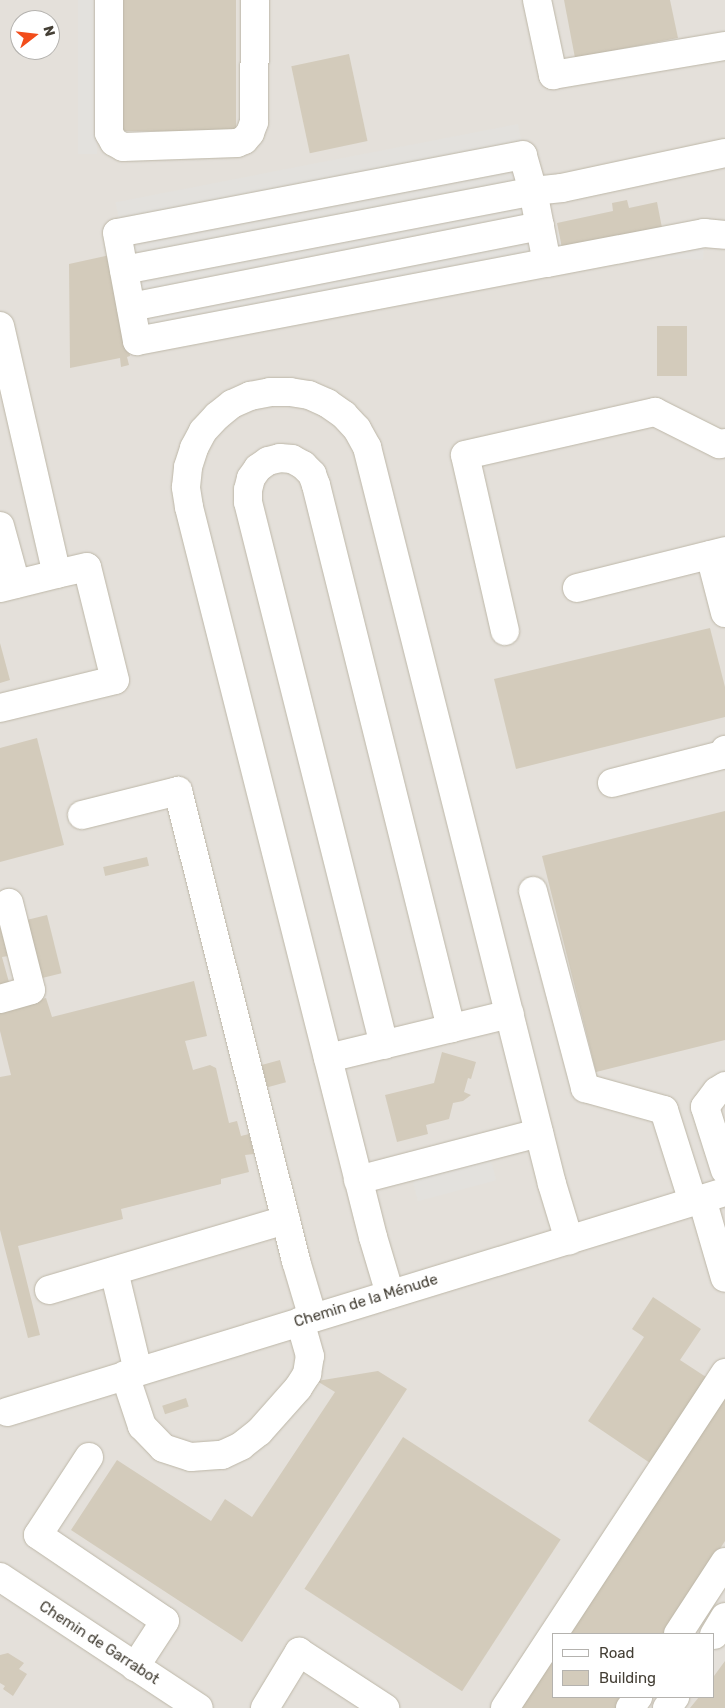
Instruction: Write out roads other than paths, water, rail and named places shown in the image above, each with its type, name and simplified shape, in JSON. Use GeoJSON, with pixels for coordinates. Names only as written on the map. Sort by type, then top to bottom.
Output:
{"type":"FeatureCollection","features":[{"type":"Feature","properties":{"kind":"street"},"geometry":{"type":"LineString","coordinates":[[109,0],[109,133],[114,142],[123,147],[237,143],[244,140],[250,133],[254,122],[254,0]]}},
{"type":"Feature","properties":{"kind":"street"},"geometry":{"type":"LineString","coordinates":[[537,0],[553,75],[725,46]]}},
{"type":"Feature","properties":{"kind":"street"},"geometry":{"type":"LineString","coordinates":[[124,270],[533,191],[562,188],[725,153]]}},
{"type":"Feature","properties":{"kind":"street"},"geometry":{"type":"LineString","coordinates":[[547,263],[533,191],[522,155],[117,234],[138,341],[547,263],[704,233],[725,235]]}},
{"type":"Feature","properties":{"kind":"street"},"geometry":{"type":"LineString","coordinates":[[131,307],[540,226]]}},
{"type":"Feature","properties":{"kind":"street"},"geometry":{"type":"LineString","coordinates":[[0,326],[57,574]]}},
{"type":"Feature","properties":{"kind":"street"},"geometry":{"type":"LineString","coordinates":[[390,1294],[358,1180],[187,494],[188,467],[194,448],[203,431],[232,404],[250,396],[270,392],[290,392],[315,398],[344,415],[357,429],[367,447],[539,1132],[569,1240]]}},
{"type":"Feature","properties":{"kind":"street"},"geometry":{"type":"LineString","coordinates":[[505,631],[465,455],[655,412],[719,444],[725,443]]}},
{"type":"Feature","properties":{"kind":"street"},"geometry":{"type":"LineString","coordinates":[[384,1045],[248,502],[251,478],[258,468],[268,461],[280,458],[292,459],[303,465],[312,474],[316,485],[451,1028]]}},
{"type":"Feature","properties":{"kind":"street"},"geometry":{"type":"LineString","coordinates":[[0,526],[8,586],[87,567],[115,680],[0,708]]}},
{"type":"Feature","properties":{"kind":"street"},"geometry":{"type":"LineString","coordinates":[[577,588],[718,553],[725,613]]}},
{"type":"Feature","properties":{"kind":"street"},"geometry":{"type":"LineString","coordinates":[[612,783],[722,755],[725,750]]}},
{"type":"Feature","properties":{"kind":"street"},"geometry":{"type":"LineString","coordinates":[[82,814],[178,791],[286,1220],[306,1320],[310,1356],[307,1374],[298,1388],[259,1432],[241,1446],[222,1455],[191,1456],[163,1448],[142,1426],[114,1271]]}},
{"type":"Feature","properties":{"kind":"street"},"geometry":{"type":"LineString","coordinates":[[533,891],[585,1088],[664,1110],[707,1197],[723,1266]]}},
{"type":"Feature","properties":{"kind":"street"},"geometry":{"type":"LineString","coordinates":[[0,999],[31,990],[9,903]]}},
{"type":"Feature","properties":{"kind":"street"},"geometry":{"type":"LineString","coordinates":[[328,1058],[510,1014]]}},
{"type":"Feature","properties":{"kind":"street"},"geometry":{"type":"LineString","coordinates":[[725,1086],[717,1091],[706,1107],[725,1170]]}},
{"type":"Feature","properties":{"kind":"street"},"geometry":{"type":"LineString","coordinates":[[358,1180],[539,1132]]}},
{"type":"Feature","properties":{"kind":"street","name":"Chemin de la Ménude"},"geometry":{"type":"LineString","coordinates":[[2,1415],[131,1373],[707,1197]]}},
{"type":"Feature","properties":{"kind":"street"},"geometry":{"type":"LineString","coordinates":[[49,1290],[286,1220]]}},
{"type":"Feature","properties":{"kind":"street"},"geometry":{"type":"LineString","coordinates":[[554,1633],[725,1373]]}},
{"type":"Feature","properties":{"kind":"street"},"geometry":{"type":"LineString","coordinates":[[88,1457],[38,1535],[165,1621],[136,1667]]}},
{"type":"Feature","properties":{"kind":"street"},"geometry":{"type":"LineString","coordinates":[[679,1633],[725,1562]]}},
{"type":"Feature","properties":{"kind":"street","name":"Chemin de Garrabot"},"geometry":{"type":"LineString","coordinates":[[0,1577],[199,1708]]}},
{"type":"Feature","properties":{"kind":"street"},"geometry":{"type":"LineString","coordinates":[[715,1633],[725,1617]]}},
{"type":"Feature","properties":{"kind":"street"},"geometry":{"type":"LineString","coordinates":[[505,1708],[552,1636]]}},
{"type":"Feature","properties":{"kind":"street"},"geometry":{"type":"LineString","coordinates":[[265,1708],[300,1652],[385,1708]]}}]}
